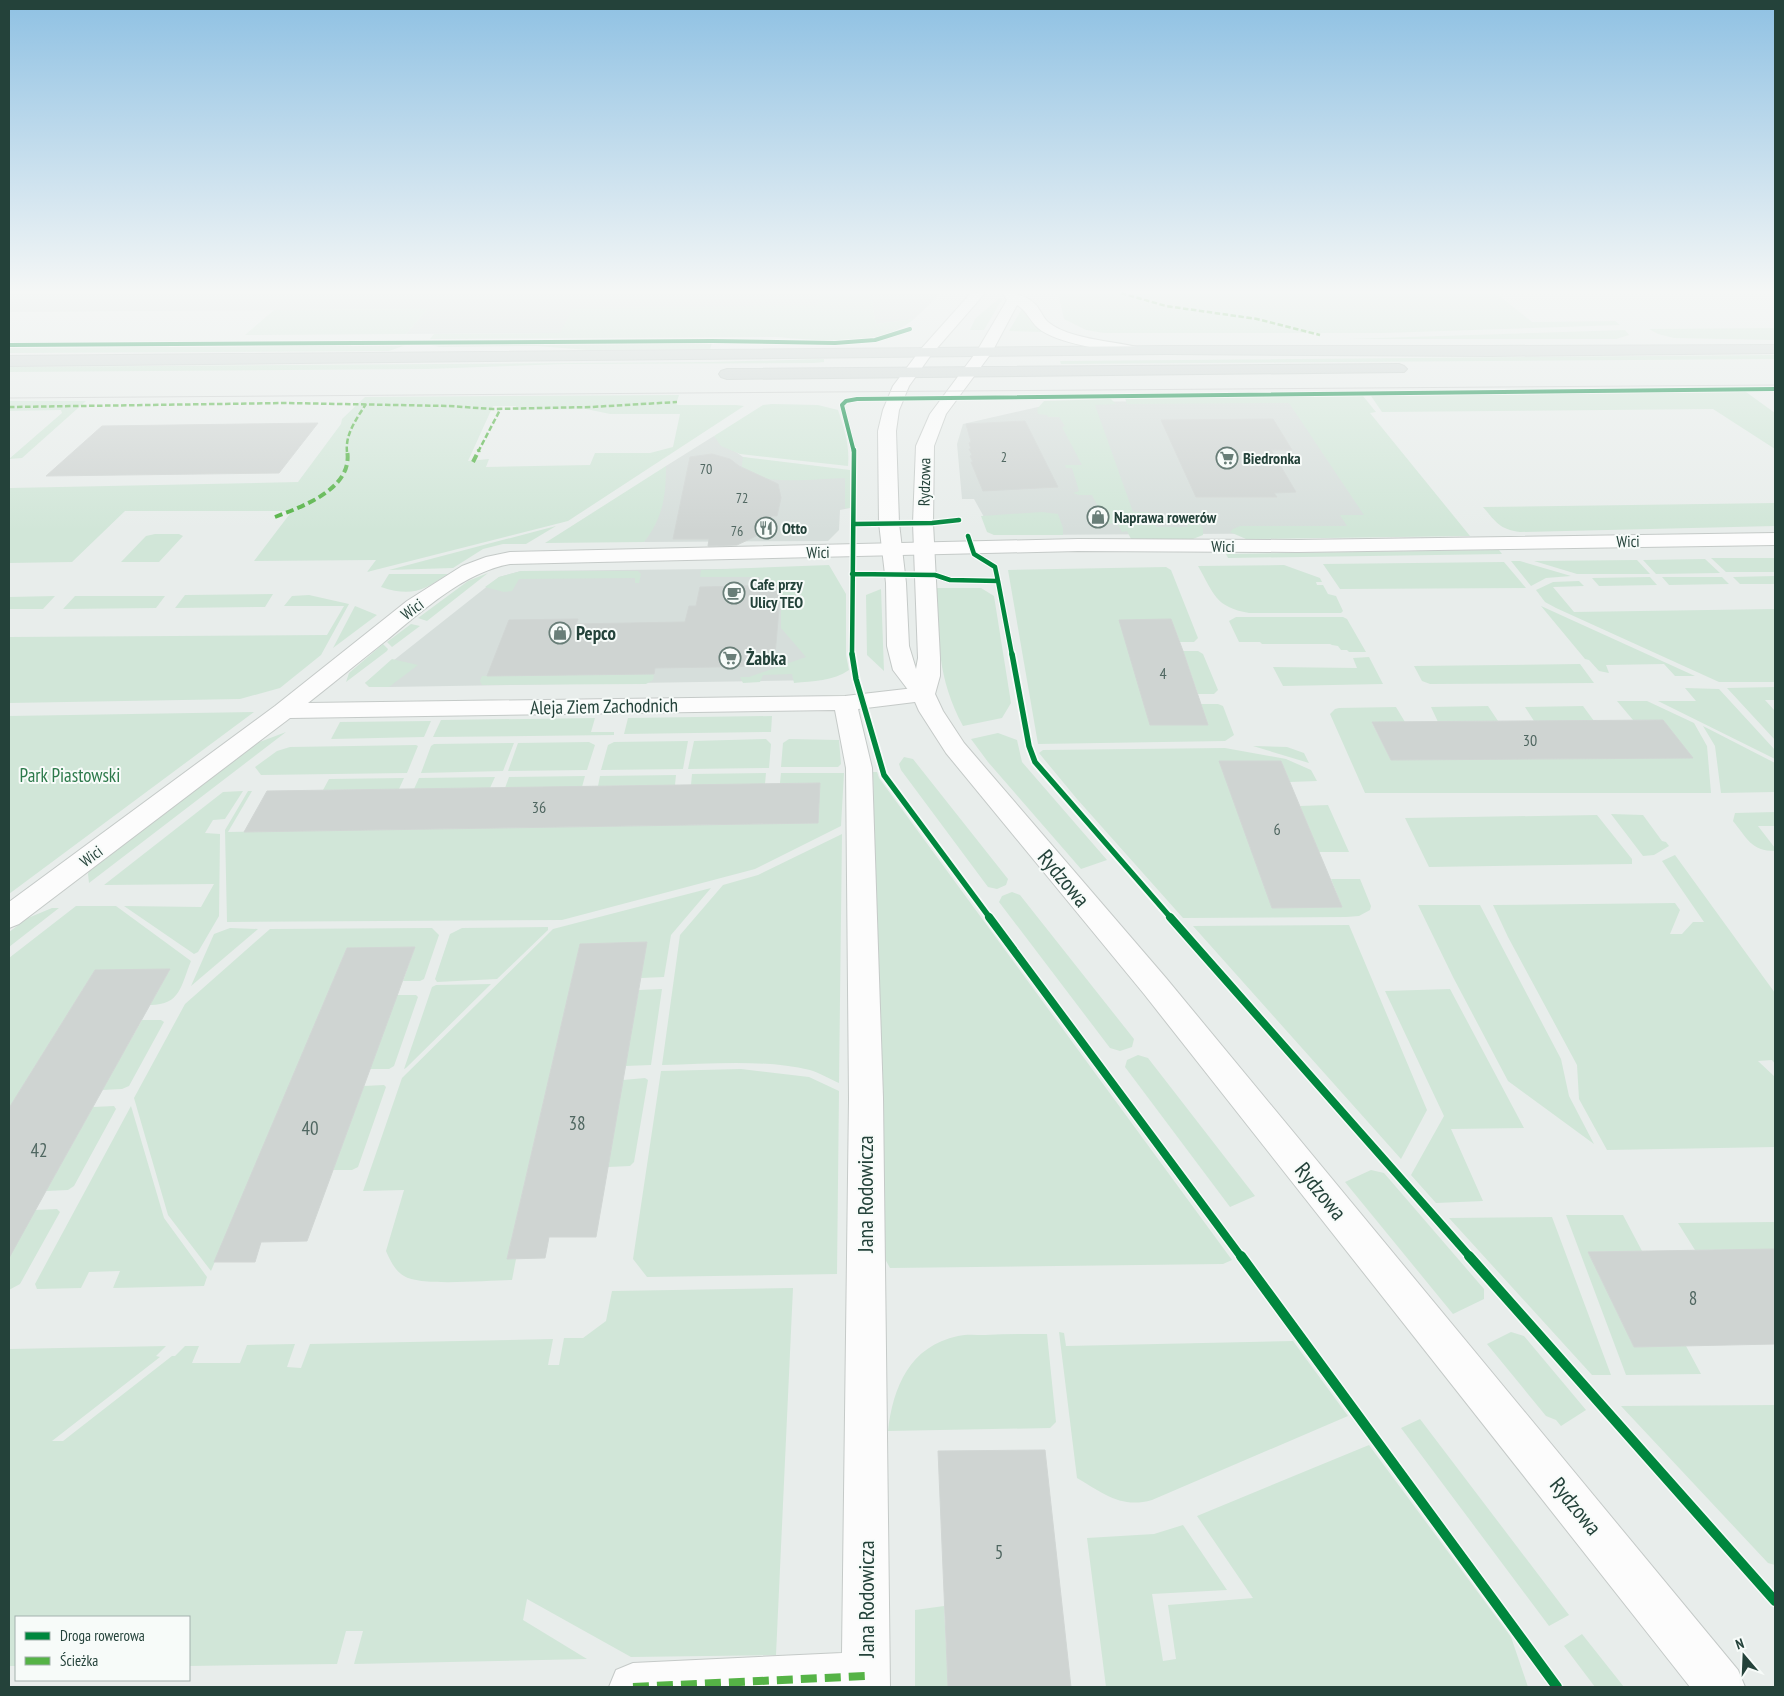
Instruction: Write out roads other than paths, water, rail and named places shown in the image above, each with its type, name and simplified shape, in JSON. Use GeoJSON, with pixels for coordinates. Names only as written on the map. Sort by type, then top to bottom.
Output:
{"type":"FeatureCollection","features":[{"type":"Feature","properties":{"kind":"main road"},"geometry":{"type":"LineString","coordinates":[[715,374],[896,372]]}},
{"type":"Feature","properties":{"kind":"street","name":"Rydzowa"},"geometry":{"type":"LineString","coordinates":[[910,372],[895,399],[888,423],[889,516],[896,583],[898,646],[904,670],[923,694],[931,712],[955,748],[1155,986],[1721,1687]]}},
{"type":"Feature","properties":{"kind":"street","name":"Rydzowa"},"geometry":{"type":"LineString","coordinates":[[923,694],[928,676],[929,658],[924,549],[923,460],[925,446],[938,414],[969,372]]}},
{"type":"Feature","properties":{"kind":"street","name":"Wici"},"geometry":{"type":"LineString","coordinates":[[9,917],[284,711],[415,606],[469,570],[497,560],[510,558],[1078,545],[1298,546],[1775,539]]}},
{"type":"Feature","properties":{"kind":"street","name":"Aleja Ziem Zachodnich"},"geometry":{"type":"LineString","coordinates":[[284,711],[845,703],[923,694]]}},
{"type":"Feature","properties":{"kind":"street","name":"Jana Rodowicza"},"geometry":{"type":"LineString","coordinates":[[845,703],[859,768],[866,1098],[866,1681]]}},
{"type":"Feature","properties":{"kind":"street"},"geometry":{"type":"LineString","coordinates":[[633,1687],[866,1681]]}},
{"type":"Feature","properties":{"kind":"tram line"},"geometry":{"type":"LineString","coordinates":[[9,398],[1775,385]]}},
{"type":"Feature","properties":{"kind":"place","name":"Biedronka"},"geometry":{"type":"Point","coordinates":[1227,458]}},
{"type":"Feature","properties":{"kind":"place","name":"Naprawa rowerów"},"geometry":{"type":"Point","coordinates":[1098,517]}},
{"type":"Feature","properties":{"kind":"place","name":"Otto"},"geometry":{"type":"Point","coordinates":[766,528]}},
{"type":"Feature","properties":{"kind":"place","name":"Cafe przy Ulicy TEO"},"geometry":{"type":"Point","coordinates":[734,593]}},
{"type":"Feature","properties":{"kind":"place","name":"Pepco"},"geometry":{"type":"Point","coordinates":[560,633]}},
{"type":"Feature","properties":{"kind":"place","name":"Żabka"},"geometry":{"type":"Point","coordinates":[730,658]}},
{"type":"Feature","properties":{"kind":"park label","name":"Park Piastowski"},"geometry":{"type":"Point","coordinates":[70,775]}}]}
